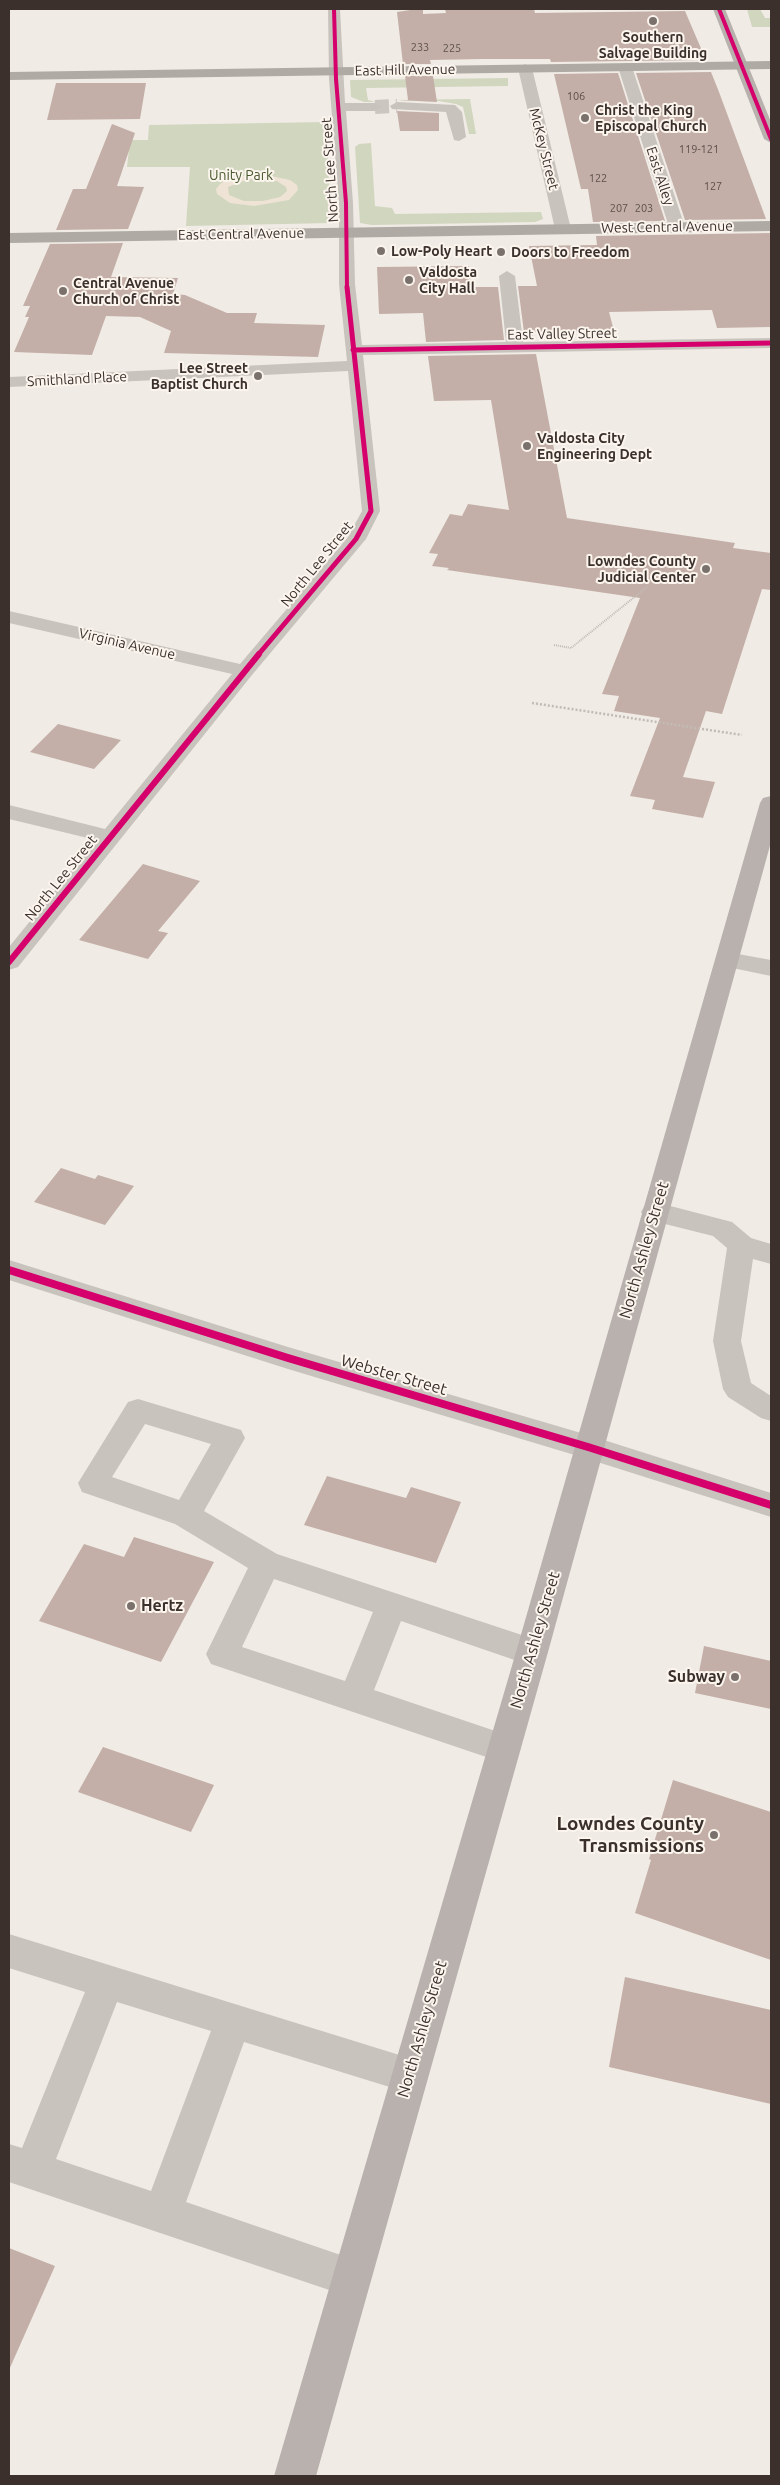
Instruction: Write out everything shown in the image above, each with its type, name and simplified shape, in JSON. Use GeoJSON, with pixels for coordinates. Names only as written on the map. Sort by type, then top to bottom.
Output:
{"type":"FeatureCollection","features":[{"type":"Feature","properties":{"kind":"highway","name":"East Hill Avenue"},"geometry":{"type":"LineString","coordinates":[[9,76],[336,63],[525,68],[771,65]]}},
{"type":"Feature","properties":{"kind":"highway","name":"West Central Avenue"},"geometry":{"type":"LineString","coordinates":[[563,229],[771,226]]}},
{"type":"Feature","properties":{"kind":"highway","name":"East Central Avenue"},"geometry":{"type":"LineString","coordinates":[[9,238],[563,229]]}},
{"type":"Feature","properties":{"kind":"main road"},"geometry":{"type":"LineString","coordinates":[[719,9],[771,140]]}},
{"type":"Feature","properties":{"kind":"main road","name":"North Ashley Street"},"geometry":{"type":"LineString","coordinates":[[295,2476],[350,2277],[532,1652],[588,1447],[771,803]]}},
{"type":"Feature","properties":{"kind":"street","name":"North Lee Street"},"geometry":{"type":"LineString","coordinates":[[9,962],[245,671],[345,553],[367,523],[371,512],[371,497],[347,284],[346,202],[338,107],[334,9]]}},
{"type":"Feature","properties":{"kind":"street","name":"East Alley"},"geometry":{"type":"LineString","coordinates":[[625,67],[677,227]]}},
{"type":"Feature","properties":{"kind":"street","name":"McKey Street"},"geometry":{"type":"LineString","coordinates":[[525,68],[563,229]]}},
{"type":"Feature","properties":{"kind":"street"},"geometry":{"type":"LineString","coordinates":[[338,107],[375,106]]}},
{"type":"Feature","properties":{"kind":"street"},"geometry":{"type":"LineString","coordinates":[[397,106],[450,108],[455,112],[458,137]]}},
{"type":"Feature","properties":{"kind":"street"},"geometry":{"type":"LineString","coordinates":[[506,276],[514,347]]}},
{"type":"Feature","properties":{"kind":"street","name":"East Valley Street"},"geometry":{"type":"LineString","coordinates":[[354,358],[514,347],[771,343]]}},
{"type":"Feature","properties":{"kind":"street","name":"Smithland Place"},"geometry":{"type":"LineString","coordinates":[[9,382],[354,358]]}},
{"type":"Feature","properties":{"kind":"street","name":"Virginia Avenue"},"geometry":{"type":"LineString","coordinates":[[9,617],[245,671]]}},
{"type":"Feature","properties":{"kind":"street"},"geometry":{"type":"LineString","coordinates":[[9,812],[111,837]]}},
{"type":"Feature","properties":{"kind":"street"},"geometry":{"type":"LineString","coordinates":[[727,960],[771,968]]}},
{"type":"Feature","properties":{"kind":"street"},"geometry":{"type":"LineString","coordinates":[[655,1212],[722,1229],[741,1245],[771,1254]]}},
{"type":"Feature","properties":{"kind":"street"},"geometry":{"type":"LineString","coordinates":[[741,1245],[727,1341],[738,1389],[771,1410]]}},
{"type":"Feature","properties":{"kind":"street","name":"Webster Street"},"geometry":{"type":"LineString","coordinates":[[9,1270],[288,1358],[588,1447],[771,1505]]}},
{"type":"Feature","properties":{"kind":"street"},"geometry":{"type":"LineString","coordinates":[[186,1515],[266,1563],[532,1652]]}},
{"type":"Feature","properties":{"kind":"street"},"geometry":{"type":"LineString","coordinates":[[266,1563],[222,1654],[504,1748]]}},
{"type":"Feature","properties":{"kind":"street"},"geometry":{"type":"LineString","coordinates":[[354,1698],[391,1606]]}},
{"type":"Feature","properties":{"kind":"street"},"geometry":{"type":"LineString","coordinates":[[9,1951],[409,2076]]}},
{"type":"Feature","properties":{"kind":"street"},"geometry":{"type":"LineString","coordinates":[[107,1982],[20,2166],[350,2277]]}},
{"type":"Feature","properties":{"kind":"street"},"geometry":{"type":"LineString","coordinates":[[162,2214],[233,2021]]}},
{"type":"Feature","properties":{"kind":"path"},"geometry":{"type":"LineString","coordinates":[[554,645],[571,648],[647,587]]}},
{"type":"Feature","properties":{"kind":"path"},"geometry":{"type":"LineString","coordinates":[[532,703],[742,735]]}},
{"type":"Feature","properties":{"kind":"green space"},"geometry":{"type":"Polygon","coordinates":[[[747,9],[760,9],[765,18],[771,18],[771,27],[752,27],[747,9]]]}},
{"type":"Feature","properties":{"kind":"green space"},"geometry":{"type":"Polygon","coordinates":[[[508,78],[508,86],[366,88],[368,100],[375,102],[364,102],[351,97],[350,80],[508,78]]]}},
{"type":"Feature","properties":{"kind":"green space"},"geometry":{"type":"Polygon","coordinates":[[[470,99],[476,134],[469,134],[463,107],[456,104],[439,101],[396,100],[470,99]]]}},
{"type":"Feature","properties":{"kind":"green space","name":"Unity Park"},"geometry":{"type":"Polygon","coordinates":[[[326,122],[330,223],[186,226],[190,167],[127,167],[130,140],[148,140],[149,125],[326,122]]]}},
{"type":"Feature","properties":{"kind":"green space"},"geometry":{"type":"Polygon","coordinates":[[[371,143],[375,206],[392,208],[395,214],[541,212],[543,219],[535,222],[372,225],[360,223],[355,147],[359,144],[371,143]]]}},
{"type":"Feature","properties":{"kind":"shaded area"},"geometry":{"type":"Polygon","coordinates":[[[253,174],[267,175],[290,180],[297,185],[298,190],[289,200],[254,206],[230,203],[217,194],[216,189],[228,179],[253,174]],[[249,179],[228,187],[229,195],[244,201],[263,201],[280,197],[287,191],[286,187],[277,181],[249,179]]]}},
{"type":"Feature","properties":{"kind":"building"},"geometry":{"type":"Polygon","coordinates":[[[423,9],[423,14],[446,13],[445,9],[534,9],[535,13],[685,11],[706,60],[551,62],[550,59],[482,59],[430,60],[431,64],[403,64],[397,12],[423,9]]]}},
{"type":"Feature","properties":{"kind":"building"},"geometry":{"type":"Polygon","coordinates":[[[711,72],[766,219],[685,220],[636,73],[711,72]]]}},
{"type":"Feature","properties":{"kind":"building"},"geometry":{"type":"Polygon","coordinates":[[[618,73],[665,221],[593,222],[588,189],[581,189],[554,74],[618,73]]]}},
{"type":"Feature","properties":{"kind":"building"},"geometry":{"type":"Polygon","coordinates":[[[405,76],[433,76],[437,102],[398,100],[408,100],[405,76]]]}},
{"type":"Feature","properties":{"kind":"building"},"geometry":{"type":"Polygon","coordinates":[[[56,83],[146,83],[140,119],[47,120],[56,83]]]}},
{"type":"Feature","properties":{"kind":"building"},"geometry":{"type":"Polygon","coordinates":[[[397,111],[439,113],[439,131],[400,131],[397,111]]]}},
{"type":"Feature","properties":{"kind":"building"},"geometry":{"type":"Polygon","coordinates":[[[112,124],[135,133],[117,186],[144,187],[128,229],[56,230],[73,189],[86,189],[112,124]]]}},
{"type":"Feature","properties":{"kind":"building"},"geometry":{"type":"Polygon","coordinates":[[[771,233],[771,327],[717,328],[712,310],[609,312],[614,331],[532,332],[534,340],[525,340],[518,286],[537,286],[529,246],[597,245],[596,236],[771,233]]]}},
{"type":"Feature","properties":{"kind":"building"},"geometry":{"type":"Polygon","coordinates":[[[123,243],[111,277],[178,278],[173,294],[185,295],[227,313],[257,313],[254,323],[325,325],[318,357],[164,353],[171,331],[140,317],[106,316],[92,355],[14,352],[29,317],[25,317],[30,306],[23,306],[50,244],[123,243]]]}},
{"type":"Feature","properties":{"kind":"building"},"geometry":{"type":"Polygon","coordinates":[[[469,266],[471,287],[498,287],[504,340],[426,342],[423,313],[379,314],[377,267],[469,266]]]}},
{"type":"Feature","properties":{"kind":"building"},"geometry":{"type":"Polygon","coordinates":[[[536,354],[567,518],[735,543],[733,548],[771,553],[771,590],[762,589],[722,714],[706,711],[683,777],[715,782],[703,818],[652,809],[655,800],[630,796],[660,718],[614,711],[619,696],[602,694],[640,598],[447,570],[449,568],[432,566],[438,554],[429,553],[450,514],[462,516],[468,504],[509,510],[491,400],[434,401],[428,356],[536,354]]]}},
{"type":"Feature","properties":{"kind":"building"},"geometry":{"type":"Polygon","coordinates":[[[58,724],[121,740],[94,769],[30,752],[58,724]]]}},
{"type":"Feature","properties":{"kind":"building"},"geometry":{"type":"Polygon","coordinates":[[[143,864],[200,881],[158,931],[168,933],[148,959],[79,940],[143,864]]]}},
{"type":"Feature","properties":{"kind":"building"},"geometry":{"type":"Polygon","coordinates":[[[61,1168],[95,1179],[98,1175],[134,1186],[105,1225],[34,1202],[61,1168]]]}},
{"type":"Feature","properties":{"kind":"building"},"geometry":{"type":"Polygon","coordinates":[[[327,1476],[406,1498],[411,1487],[461,1502],[436,1563],[304,1525],[327,1476]]]}},
{"type":"Feature","properties":{"kind":"building","name":"Hertz"},"geometry":{"type":"Polygon","coordinates":[[[134,1537],[214,1562],[161,1662],[39,1621],[84,1544],[124,1557],[134,1537]]]}},
{"type":"Feature","properties":{"kind":"building","name":"Subway"},"geometry":{"type":"Polygon","coordinates":[[[704,1646],[771,1661],[771,1709],[695,1693],[704,1646]]]}},
{"type":"Feature","properties":{"kind":"building"},"geometry":{"type":"Polygon","coordinates":[[[103,1747],[214,1785],[191,1832],[78,1792],[103,1747]]]}},
{"type":"Feature","properties":{"kind":"building"},"geometry":{"type":"Polygon","coordinates":[[[673,1780],[771,1812],[771,1960],[635,1913],[673,1780]]]}},
{"type":"Feature","properties":{"kind":"building"},"geometry":{"type":"Polygon","coordinates":[[[625,1977],[771,2010],[771,2104],[609,2067],[625,1977]]]}},
{"type":"Feature","properties":{"kind":"building"},"geometry":{"type":"Polygon","coordinates":[[[9,2248],[55,2266],[9,2370],[9,2248]]]}},
{"type":"Feature","properties":{"kind":"tunnel"},"geometry":{"type":"LineString","coordinates":[[375,107],[397,106]]}},
{"type":"Feature","properties":{"kind":"cycle path"},"geometry":{"type":"LineString","coordinates":[[9,962],[245,671],[356,539],[371,511],[347,284],[346,203],[336,79],[334,9]]}},
{"type":"Feature","properties":{"kind":"cycle path"},"geometry":{"type":"LineString","coordinates":[[719,9],[771,139]]}},
{"type":"Feature","properties":{"kind":"cycle path"},"geometry":{"type":"LineString","coordinates":[[353,350],[771,343]]}},
{"type":"Feature","properties":{"kind":"cycle path"},"geometry":{"type":"LineString","coordinates":[[9,1270],[288,1358],[588,1447],[771,1505]]}},
{"type":"Feature","properties":{"kind":"place","name":"Southern Salvage Building"},"geometry":{"type":"Point","coordinates":[653,21]}},
{"type":"Feature","properties":{"kind":"place","name":"Christ the King Episcopal Church"},"geometry":{"type":"Point","coordinates":[585,118]}},
{"type":"Feature","properties":{"kind":"place","name":"Low-Poly Heart"},"geometry":{"type":"Point","coordinates":[381,251]}},
{"type":"Feature","properties":{"kind":"place","name":"Doors to Freedom"},"geometry":{"type":"Point","coordinates":[501,252]}},
{"type":"Feature","properties":{"kind":"place","name":"Valdosta City Hall"},"geometry":{"type":"Point","coordinates":[409,280]}},
{"type":"Feature","properties":{"kind":"place","name":"Central Avenue Church of Christ"},"geometry":{"type":"Point","coordinates":[63,291]}},
{"type":"Feature","properties":{"kind":"place","name":"Lee Street Baptist Church"},"geometry":{"type":"Point","coordinates":[258,376]}},
{"type":"Feature","properties":{"kind":"place","name":"Valdosta City Engineering Dept"},"geometry":{"type":"Point","coordinates":[527,446]}},
{"type":"Feature","properties":{"kind":"place","name":"Lowndes County Judicial Center"},"geometry":{"type":"Point","coordinates":[706,569]}},
{"type":"Feature","properties":{"kind":"place","name":"Hertz"},"geometry":{"type":"Point","coordinates":[131,1606]}},
{"type":"Feature","properties":{"kind":"place","name":"Subway"},"geometry":{"type":"Point","coordinates":[735,1677]}},
{"type":"Feature","properties":{"kind":"place","name":"Lowndes County Transmissions"},"geometry":{"type":"Point","coordinates":[714,1835]}}]}
